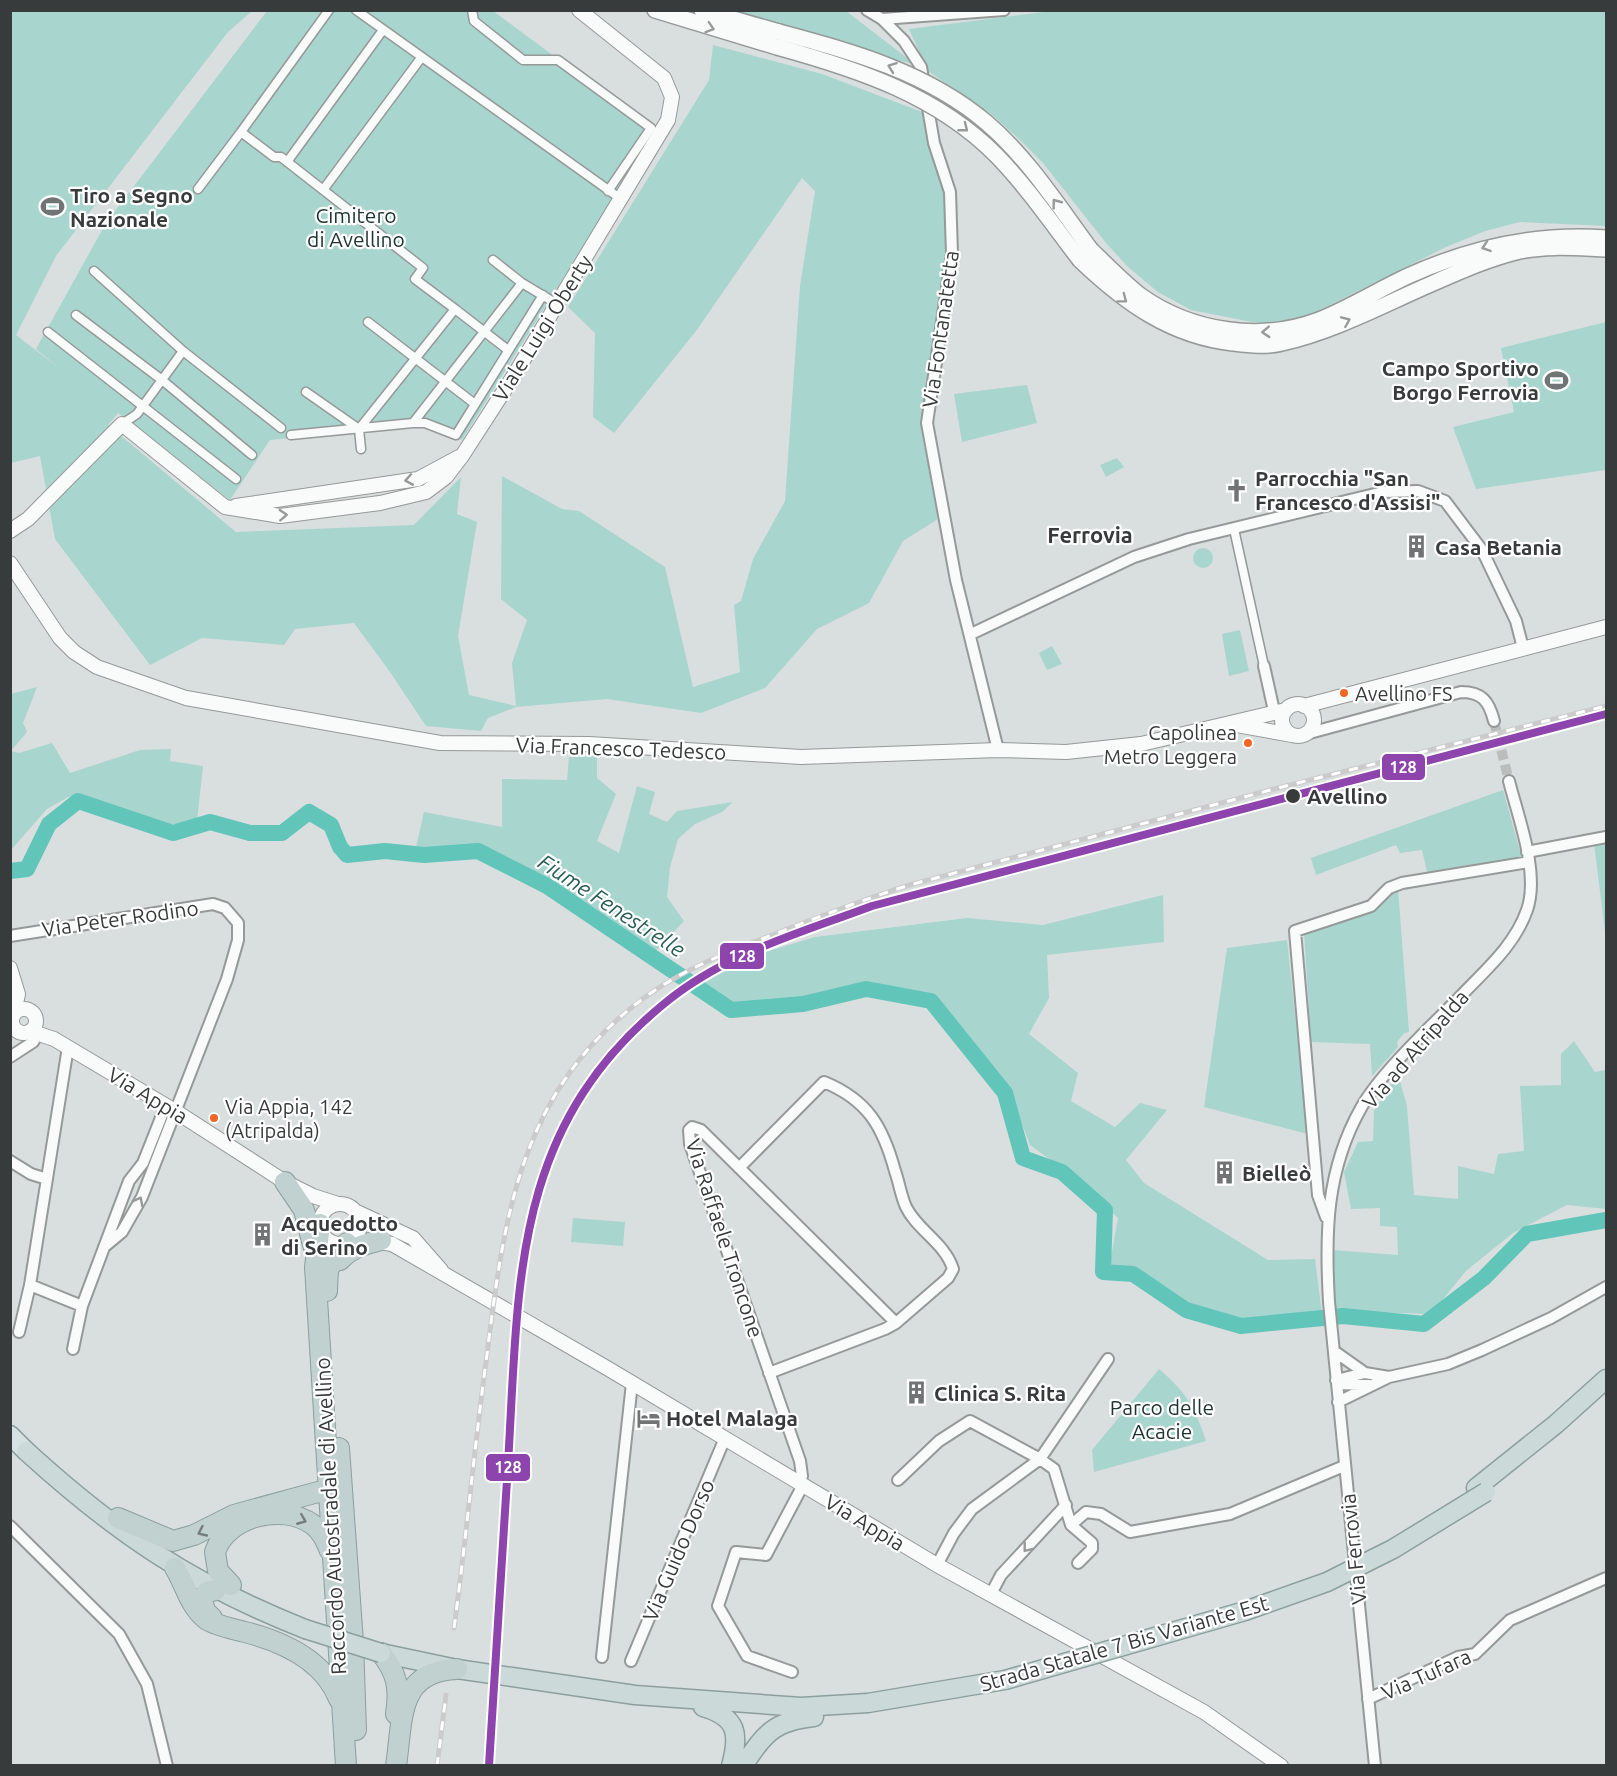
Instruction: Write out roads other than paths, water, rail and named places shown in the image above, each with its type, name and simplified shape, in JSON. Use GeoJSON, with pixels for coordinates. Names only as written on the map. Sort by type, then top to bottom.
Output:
{"type":"FeatureCollection","features":[{"type":"Feature","properties":{"kind":"highway"},"geometry":{"type":"LineString","coordinates":[[293,1186],[304,1210],[315,1259]]}},
{"type":"Feature","properties":{"kind":"highway"},"geometry":{"type":"LineString","coordinates":[[315,1259],[320,1223]]}},
{"type":"Feature","properties":{"kind":"highway"},"geometry":{"type":"LineString","coordinates":[[328,1293],[332,1274],[342,1258],[362,1245],[381,1240]]}},
{"type":"Feature","properties":{"kind":"highway"},"geometry":{"type":"LineString","coordinates":[[328,1293],[326,1280],[328,1269],[348,1242]]}},
{"type":"Feature","properties":{"kind":"highway","name":"Raccordo Autostradale di Avellino"},"geometry":{"type":"LineString","coordinates":[[315,1259],[342,1711],[355,1765]]}},
{"type":"Feature","properties":{"kind":"highway","name":"Raccordo Autostradale di Avellino"},"geometry":{"type":"LineString","coordinates":[[328,1293],[351,1605],[355,1765]]}},
{"type":"Feature","properties":{"kind":"highway","name":"Strada Statale 7 Bis Variante Est"},"geometry":{"type":"LineString","coordinates":[[1481,1490],[1606,1379]]}},
{"type":"Feature","properties":{"kind":"highway","name":"Strada Statale 7 Bis Variante Est"},"geometry":{"type":"LineString","coordinates":[[115,1522],[175,1568],[306,1624],[457,1669],[672,1698],[801,1707],[868,1703],[1003,1675],[1297,1582],[1396,1537],[1481,1490],[1548,1445],[1606,1393]]}},
{"type":"Feature","properties":{"kind":"highway"},"geometry":{"type":"LineString","coordinates":[[26,1451],[115,1522],[169,1540],[179,1540],[234,1515],[318,1492],[328,1495],[339,1503],[345,1587],[351,1605]]}},
{"type":"Feature","properties":{"kind":"highway"},"geometry":{"type":"LineString","coordinates":[[296,1498],[314,1479],[327,1453]]}},
{"type":"Feature","properties":{"kind":"highway"},"geometry":{"type":"LineString","coordinates":[[218,1624],[205,1611],[202,1600],[207,1592],[223,1588],[215,1564],[217,1547],[238,1524],[258,1516],[281,1515],[307,1521],[324,1536],[333,1558]]}},
{"type":"Feature","properties":{"kind":"highway","name":"Strada Statale 7 Bis Variante Est"},"geometry":{"type":"LineString","coordinates":[[115,1522],[181,1558],[223,1588]]}},
{"type":"Feature","properties":{"kind":"highway"},"geometry":{"type":"LineString","coordinates":[[175,1568],[195,1607],[208,1621],[258,1635],[305,1655],[323,1655],[337,1635]]}},
{"type":"Feature","properties":{"kind":"highway"},"geometry":{"type":"LineString","coordinates":[[381,1648],[398,1681],[399,1695],[388,1766]]}},
{"type":"Feature","properties":{"kind":"highway","name":"Strada Statale 7 Bis Variante Est"},"geometry":{"type":"LineString","coordinates":[[381,1648],[653,1685],[752,1695],[825,1696],[1003,1675]]}},
{"type":"Feature","properties":{"kind":"highway"},"geometry":{"type":"LineString","coordinates":[[305,1655],[334,1686],[342,1711]]}},
{"type":"Feature","properties":{"kind":"highway"},"geometry":{"type":"LineString","coordinates":[[396,1766],[406,1704],[413,1686],[423,1676],[437,1670],[457,1669]]}},
{"type":"Feature","properties":{"kind":"highway"},"geometry":{"type":"LineString","coordinates":[[672,1698],[725,1714],[734,1729],[733,1757],[723,1766]]}},
{"type":"Feature","properties":{"kind":"highway"},"geometry":{"type":"LineString","coordinates":[[743,1766],[760,1740],[775,1726],[791,1719],[838,1714],[868,1703]]}},
{"type":"Feature","properties":{"kind":"main road"},"geometry":{"type":"LineString","coordinates":[[655,10],[828,62],[888,83],[936,108],[996,155],[1086,255],[1142,296],[1171,311],[1219,328],[1264,333],[1318,320],[1410,275],[1497,244],[1550,236],[1606,238]]}},
{"type":"Feature","properties":{"kind":"main road"},"geometry":{"type":"LineString","coordinates":[[702,10],[900,70],[955,100],[986,123],[1011,146],[1109,288],[1150,317],[1198,337],[1260,346],[1281,344],[1325,330],[1460,271],[1502,256],[1558,247],[1606,249]]}},
{"type":"Feature","properties":{"kind":"main road"},"geometry":{"type":"LineString","coordinates":[[10,1435],[26,1451]]}},
{"type":"Feature","properties":{"kind":"street"},"geometry":{"type":"LineString","coordinates":[[198,189],[329,10]]}},
{"type":"Feature","properties":{"kind":"street"},"geometry":{"type":"LineString","coordinates":[[356,10],[621,199]]}},
{"type":"Feature","properties":{"kind":"street"},"geometry":{"type":"LineString","coordinates":[[472,10],[474,21],[523,60],[558,60],[651,128],[608,191]]}},
{"type":"Feature","properties":{"kind":"street","name":"Viale Luigi Oberty"},"geometry":{"type":"LineString","coordinates":[[122,424],[225,507],[280,516],[380,503],[426,492],[437,486],[462,456],[668,120],[672,97],[664,78],[657,70],[579,10]]}},
{"type":"Feature","properties":{"kind":"street","name":"Via Fontanatetta"},"geometry":{"type":"LineString","coordinates":[[867,10],[882,19],[904,41],[921,67],[934,143],[950,192],[952,254],[927,423],[956,580],[998,750]]}},
{"type":"Feature","properties":{"kind":"street"},"geometry":{"type":"LineString","coordinates":[[882,19],[1004,10]]}},
{"type":"Feature","properties":{"kind":"street"},"geometry":{"type":"LineString","coordinates":[[287,162],[383,30]]}},
{"type":"Feature","properties":{"kind":"street"},"geometry":{"type":"LineString","coordinates":[[323,190],[421,57]]}},
{"type":"Feature","properties":{"kind":"street"},"geometry":{"type":"LineString","coordinates":[[241,132],[274,158],[281,157],[423,268],[415,279],[508,350]]}},
{"type":"Feature","properties":{"kind":"street"},"geometry":{"type":"LineString","coordinates":[[493,260],[522,283],[556,304]]}},
{"type":"Feature","properties":{"kind":"street"},"geometry":{"type":"LineString","coordinates":[[94,271],[183,351],[281,428]]}},
{"type":"Feature","properties":{"kind":"street"},"geometry":{"type":"LineString","coordinates":[[413,423],[522,283]]}},
{"type":"Feature","properties":{"kind":"street"},"geometry":{"type":"LineString","coordinates":[[291,435],[425,423],[456,435],[543,295]]}},
{"type":"Feature","properties":{"kind":"street"},"geometry":{"type":"LineString","coordinates":[[358,429],[455,309]]}},
{"type":"Feature","properties":{"kind":"street"},"geometry":{"type":"LineString","coordinates":[[76,315],[162,380],[252,455]]}},
{"type":"Feature","properties":{"kind":"street"},"geometry":{"type":"LineString","coordinates":[[368,322],[475,404]]}},
{"type":"Feature","properties":{"kind":"street"},"geometry":{"type":"LineString","coordinates":[[48,332],[236,479]]}},
{"type":"Feature","properties":{"kind":"street"},"geometry":{"type":"LineString","coordinates":[[10,531],[28,519],[122,424],[137,414],[183,351]]}},
{"type":"Feature","properties":{"kind":"street"},"geometry":{"type":"LineString","coordinates":[[306,392],[358,429],[361,449]]}},
{"type":"Feature","properties":{"kind":"street"},"geometry":{"type":"LineString","coordinates":[[971,634],[1134,557],[1189,539],[1383,492],[1418,491],[1445,501],[1482,550],[1516,621],[1523,648]]}},
{"type":"Feature","properties":{"kind":"street"},"geometry":{"type":"LineString","coordinates":[[1234,529],[1264,666],[1283,725],[1300,735]]}},
{"type":"Feature","properties":{"kind":"street","name":"Via Francesco Tedesco"},"geometry":{"type":"LineString","coordinates":[[10,563],[44,616],[74,652],[97,667],[186,699],[440,743],[589,744],[801,756],[998,750],[1066,752],[1141,744],[1295,705],[1310,713]]}},
{"type":"Feature","properties":{"kind":"street"},"geometry":{"type":"LineString","coordinates":[[1300,735],[1310,713],[1325,700],[1606,627]]}},
{"type":"Feature","properties":{"kind":"street"},"geometry":{"type":"LineString","coordinates":[[1226,723],[1300,735],[1461,692],[1481,696],[1491,707],[1494,721]]}},
{"type":"Feature","properties":{"kind":"street"},"geometry":{"type":"LineString","coordinates":[[1310,713],[1322,727],[1332,728]]}},
{"type":"Feature","properties":{"kind":"street","name":"Via ad Atripalda"},"geometry":{"type":"LineString","coordinates":[[1332,1333],[1329,1302],[1328,1223],[1331,1189],[1345,1143],[1362,1106],[1386,1075],[1506,951],[1528,909],[1528,857],[1509,780]]}},
{"type":"Feature","properties":{"kind":"street"},"geometry":{"type":"LineString","coordinates":[[1328,1223],[1318,1195],[1296,931],[1371,906],[1389,888],[1402,883],[1528,857],[1606,837]]}},
{"type":"Feature","properties":{"kind":"street","name":"Via Peter Rodino"},"geometry":{"type":"LineString","coordinates":[[10,936],[213,904],[231,913],[238,923],[238,940],[227,979],[170,1108]]}},
{"type":"Feature","properties":{"kind":"street"},"geometry":{"type":"LineString","coordinates":[[10,968],[18,994],[33,1023],[35,1040],[10,1057]]}},
{"type":"Feature","properties":{"kind":"street"},"geometry":{"type":"LineString","coordinates":[[12,1020],[18,994]]}},
{"type":"Feature","properties":{"kind":"street"},"geometry":{"type":"LineString","coordinates":[[12,1020],[21,1009],[33,1023]]}},
{"type":"Feature","properties":{"kind":"street","name":"Via Appia"},"geometry":{"type":"LineString","coordinates":[[12,1020],[19,1032],[33,1023],[54,1039],[170,1108],[293,1186],[338,1204],[347,1205],[413,1238],[448,1278]]}},
{"type":"Feature","properties":{"kind":"street"},"geometry":{"type":"LineString","coordinates":[[19,1332],[30,1285],[68,1047]]}},
{"type":"Feature","properties":{"kind":"street"},"geometry":{"type":"LineString","coordinates":[[739,1168],[824,1082],[865,1106],[885,1141],[906,1207],[938,1244],[953,1269],[948,1278],[896,1323],[876,1333],[769,1373]]}},
{"type":"Feature","properties":{"kind":"street"},"geometry":{"type":"LineString","coordinates":[[73,1349],[82,1306],[129,1181],[140,1168],[170,1108]]}},
{"type":"Feature","properties":{"kind":"street"},"geometry":{"type":"LineString","coordinates":[[104,1247],[122,1232],[152,1171],[170,1108]]}},
{"type":"Feature","properties":{"kind":"street","name":"Via Raffaele Troncone"},"geometry":{"type":"LineString","coordinates":[[801,1484],[800,1461],[690,1144],[689,1130],[692,1127],[701,1130],[896,1323]]}},
{"type":"Feature","properties":{"kind":"street"},"geometry":{"type":"LineString","coordinates":[[10,1161],[31,1174],[47,1179]]}},
{"type":"Feature","properties":{"kind":"street"},"geometry":{"type":"LineString","coordinates":[[140,1168],[152,1171]]}},
{"type":"Feature","properties":{"kind":"street","name":"Via Appia"},"geometry":{"type":"LineString","coordinates":[[293,1186],[320,1223],[321,1231],[329,1241],[381,1240],[392,1244],[632,1383],[937,1565],[1204,1712],[1281,1766]]}},
{"type":"Feature","properties":{"kind":"street"},"geometry":{"type":"LineString","coordinates":[[320,1223],[328,1208],[338,1204]]}},
{"type":"Feature","properties":{"kind":"street"},"geometry":{"type":"LineString","coordinates":[[348,1242],[355,1238],[360,1225],[357,1212]]}},
{"type":"Feature","properties":{"kind":"street"},"geometry":{"type":"LineString","coordinates":[[30,1285],[82,1306]]}},
{"type":"Feature","properties":{"kind":"street"},"geometry":{"type":"LineString","coordinates":[[1338,1401],[1389,1377],[1426,1370],[1482,1350],[1551,1318],[1606,1287]]}},
{"type":"Feature","properties":{"kind":"street","name":"Via Ferrovia"},"geometry":{"type":"LineString","coordinates":[[1332,1333],[1373,1762]]}},
{"type":"Feature","properties":{"kind":"street"},"geometry":{"type":"LineString","coordinates":[[1334,1351],[1365,1373],[1389,1377]]}},
{"type":"Feature","properties":{"kind":"street"},"geometry":{"type":"LineString","coordinates":[[937,1565],[954,1533],[972,1509],[1040,1459],[1108,1359]]}},
{"type":"Feature","properties":{"kind":"street"},"geometry":{"type":"LineString","coordinates":[[1336,1382],[1365,1373]]}},
{"type":"Feature","properties":{"kind":"street"},"geometry":{"type":"LineString","coordinates":[[1336,1382],[1376,1384]]}},
{"type":"Feature","properties":{"kind":"street"},"geometry":{"type":"LineString","coordinates":[[602,1657],[632,1383]]}},
{"type":"Feature","properties":{"kind":"street"},"geometry":{"type":"LineString","coordinates":[[898,1480],[939,1442],[970,1420],[1054,1469],[1071,1525],[1092,1543],[1092,1549],[1078,1563]]}},
{"type":"Feature","properties":{"kind":"street","name":"Via Guido Dorso"},"geometry":{"type":"LineString","coordinates":[[632,1661],[724,1438]]}},
{"type":"Feature","properties":{"kind":"street"},"geometry":{"type":"LineString","coordinates":[[1071,1525],[1086,1512],[1101,1514],[1130,1532],[1230,1514],[1344,1466]]}},
{"type":"Feature","properties":{"kind":"street"},"geometry":{"type":"LineString","coordinates":[[792,1672],[747,1656],[718,1606],[736,1551],[766,1555],[801,1484]]}},
{"type":"Feature","properties":{"kind":"street"},"geometry":{"type":"LineString","coordinates":[[991,1594],[1001,1575],[1066,1505]]}},
{"type":"Feature","properties":{"kind":"street"},"geometry":{"type":"LineString","coordinates":[[10,1526],[120,1634],[147,1684],[167,1766]]}},
{"type":"Feature","properties":{"kind":"street","name":"Via Tufara"},"geometry":{"type":"LineString","coordinates":[[1368,1699],[1458,1657],[1475,1654],[1510,1620],[1606,1578]]}},
{"type":"Feature","properties":{"kind":"waterway","name":"Fiume Fenestrelle"},"geometry":{"type":"LineString","coordinates":[[10,871],[27,869],[49,824],[78,801],[173,833],[210,822],[250,833],[282,833],[309,812],[331,825],[340,847],[347,855],[385,851],[424,855],[478,851],[547,886],[731,1010],[803,1004],[866,989],[931,1001],[1005,1093],[1023,1158],[1062,1172],[1105,1210],[1103,1272],[1133,1274],[1186,1310],[1241,1326],[1343,1316],[1424,1324],[1484,1278],[1527,1234],[1606,1220]]}},
{"type":"Feature","properties":{"kind":"tunnel"},"geometry":{"type":"LineString","coordinates":[[1494,721],[1509,781]]}},
{"type":"Feature","properties":{"kind":"railway"},"geometry":{"type":"LineString","coordinates":[[454,1628],[493,1309],[511,1209],[524,1161],[543,1116],[569,1074],[602,1034],[644,998],[692,969],[727,953],[913,884],[1286,786],[1606,706]]}},
{"type":"Feature","properties":{"kind":"railway"},"geometry":{"type":"LineString","coordinates":[[437,1766],[446,1695]]}},
{"type":"Feature","properties":{"kind":"place","name":"Tiro a Segno Nazionale"},"geometry":{"type":"Point","coordinates":[52,207]}},
{"type":"Feature","properties":{"kind":"place","name":"Campo Sportivo Borgo Ferrovia"},"geometry":{"type":"Point","coordinates":[1557,380]}},
{"type":"Feature","properties":{"kind":"place","name":"Parrocchia \"San Francesco d'Assisi\""},"geometry":{"type":"Point","coordinates":[1237,490]}},
{"type":"Feature","properties":{"kind":"place","name":"Casa Betania"},"geometry":{"type":"Point","coordinates":[1417,547]}},
{"type":"Feature","properties":{"kind":"place","name":"Avellino FS"},"geometry":{"type":"Point","coordinates":[1344,693]}},
{"type":"Feature","properties":{"kind":"place","name":"Capolinea Metro Leggera"},"geometry":{"type":"Point","coordinates":[1248,743]}},
{"type":"Feature","properties":{"kind":"place","name":"Avellino"},"geometry":{"type":"Point","coordinates":[1293,796]}},
{"type":"Feature","properties":{"kind":"place","name":"Via Appia, 142 (Atripalda)"},"geometry":{"type":"Point","coordinates":[214,1118]}},
{"type":"Feature","properties":{"kind":"place","name":"Bielleò"},"geometry":{"type":"Point","coordinates":[1224,1173]}},
{"type":"Feature","properties":{"kind":"place","name":"Acquedotto di Serino"},"geometry":{"type":"Point","coordinates":[263,1235]}},
{"type":"Feature","properties":{"kind":"place","name":"Clinica S. Rita"},"geometry":{"type":"Point","coordinates":[916,1393]}},
{"type":"Feature","properties":{"kind":"place","name":"Hotel Malaga"},"geometry":{"type":"Point","coordinates":[648,1418]}},
{"type":"Feature","properties":{"kind":"district","name":"Ferrovia"},"geometry":{"type":"Point","coordinates":[1090,534]}},
{"type":"Feature","properties":{"kind":"park label","name":"Cimitero di Avellino"},"geometry":{"type":"Point","coordinates":[356,227]}},
{"type":"Feature","properties":{"kind":"park label","name":"Parco delle Acacie"},"geometry":{"type":"Point","coordinates":[1162,1419]}}]}
